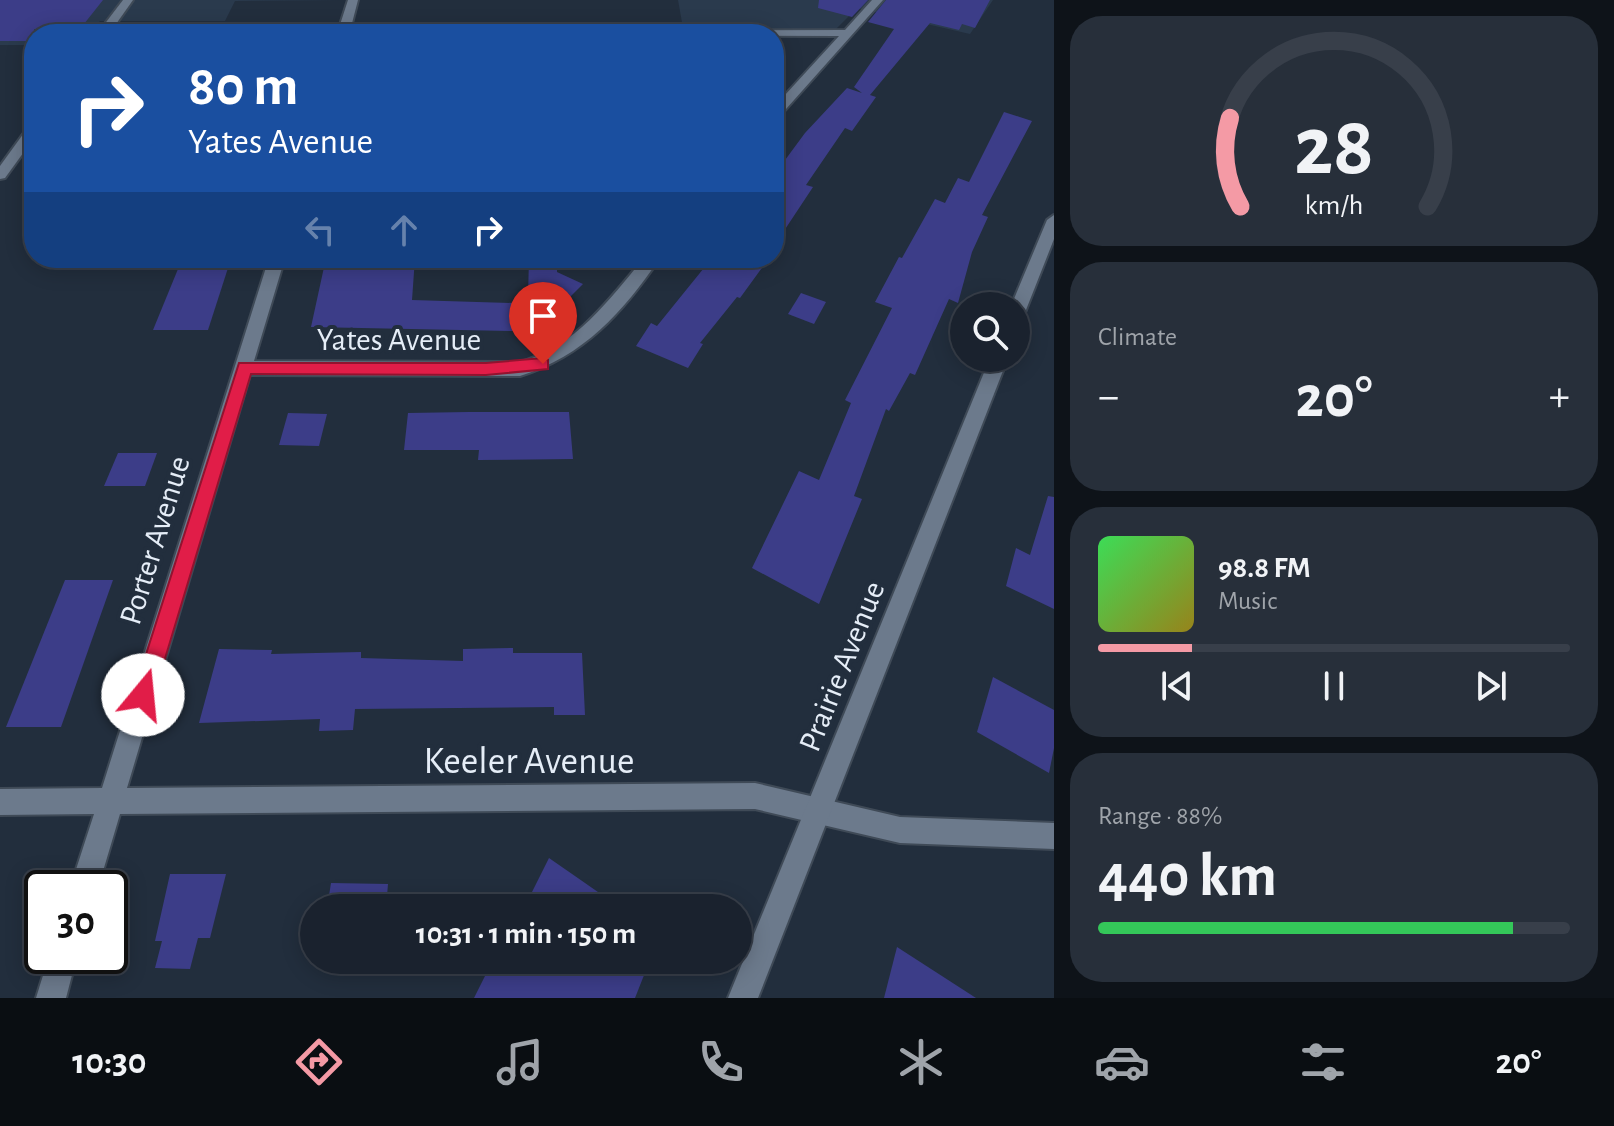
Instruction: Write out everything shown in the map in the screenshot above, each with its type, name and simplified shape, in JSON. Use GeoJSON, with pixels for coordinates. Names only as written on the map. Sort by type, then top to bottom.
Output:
{"type":"FeatureCollection","features":[{"type":"Feature","properties":{"kind":"street"},"geometry":{"type":"LineString","coordinates":[[110,24],[128,0]]}},
{"type":"Feature","properties":{"kind":"street"},"geometry":{"type":"LineString","coordinates":[[346,24],[353,0]]}},
{"type":"Feature","properties":{"kind":"street"},"geometry":{"type":"LineString","coordinates":[[784,104],[878,0]]}},
{"type":"Feature","properties":{"kind":"street"},"geometry":{"type":"LineString","coordinates":[[784,33],[847,33]]}},
{"type":"Feature","properties":{"kind":"street"},"geometry":{"type":"LineString","coordinates":[[0,175],[24,143]]}},
{"type":"Feature","properties":{"kind":"street"},"geometry":{"type":"LineString","coordinates":[[1025,292],[1054,220]]}},
{"type":"Feature","properties":{"kind":"street","name":"Porter Avenue"},"geometry":{"type":"LineString","coordinates":[[90,870],[274,268]]}},
{"type":"Feature","properties":{"kind":"street","name":"Yates Avenue"},"geometry":{"type":"LineString","coordinates":[[245,368],[486,369],[543,364],[578,343],[643,268]]}},
{"type":"Feature","properties":{"kind":"street","name":"Prairie Avenue"},"geometry":{"type":"LineString","coordinates":[[743,998],[993,372]]}},
{"type":"Feature","properties":{"kind":"street","name":"Keeler Avenue"},"geometry":{"type":"LineString","coordinates":[[0,802],[755,796],[900,830],[1054,836]]}},
{"type":"Feature","properties":{"kind":"street"},"geometry":{"type":"LineString","coordinates":[[51,998],[58,974]]}},
{"type":"Feature","properties":{"kind":"shaded area"},"geometry":{"type":"Polygon","coordinates":[[[0,0],[343,0],[235,1],[225,21],[24,24],[24,45],[0,45],[0,0]]]}},
{"type":"Feature","properties":{"kind":"shaded area"},"geometry":{"type":"Polygon","coordinates":[[[678,0],[993,0],[970,34],[857,8],[836,29],[784,29],[784,24],[682,24],[678,0]]]}},
{"type":"Feature","properties":{"kind":"building"},"geometry":{"type":"Polygon","coordinates":[[[0,0],[103,0],[84,24],[24,24],[24,41],[0,41],[0,0]]]}},
{"type":"Feature","properties":{"kind":"building"},"geometry":{"type":"Polygon","coordinates":[[[819,0],[868,0],[852,17],[818,8],[819,0]]]}},
{"type":"Feature","properties":{"kind":"building"},"geometry":{"type":"Polygon","coordinates":[[[886,0],[990,0],[975,28],[962,24],[959,30],[930,23],[870,95],[876,97],[852,131],[845,128],[806,185],[813,187],[784,231],[784,161],[805,133],[847,88],[862,93],[854,87],[894,29],[868,22],[886,0]]]}},
{"type":"Feature","properties":{"kind":"building"},"geometry":{"type":"Polygon","coordinates":[[[1004,112],[1032,121],[982,215],[988,217],[972,252],[961,292],[950,292],[950,299],[915,375],[910,373],[889,411],[886,409],[854,496],[862,499],[819,604],[752,568],[799,471],[819,480],[851,403],[845,400],[892,308],[875,302],[899,257],[902,258],[935,199],[945,203],[958,178],[969,182],[1004,112]]]}},
{"type":"Feature","properties":{"kind":"building"},"geometry":{"type":"Polygon","coordinates":[[[228,268],[208,330],[153,330],[178,269],[228,268]]]}},
{"type":"Feature","properties":{"kind":"building"},"geometry":{"type":"Polygon","coordinates":[[[324,268],[414,268],[412,300],[514,303],[513,331],[311,327],[324,268]]]}},
{"type":"Feature","properties":{"kind":"building"},"geometry":{"type":"Polygon","coordinates":[[[529,268],[557,268],[557,272],[583,284],[557,310],[528,296],[529,268]]]}},
{"type":"Feature","properties":{"kind":"building"},"geometry":{"type":"Polygon","coordinates":[[[704,268],[762,268],[700,343],[703,344],[688,368],[636,346],[651,323],[657,326],[704,268]]]}},
{"type":"Feature","properties":{"kind":"building"},"geometry":{"type":"Polygon","coordinates":[[[801,293],[826,302],[814,324],[788,314],[801,293]]]}},
{"type":"Feature","properties":{"kind":"building"},"geometry":{"type":"Polygon","coordinates":[[[569,412],[573,459],[478,460],[479,450],[404,450],[408,413],[569,412]]]}},
{"type":"Feature","properties":{"kind":"building"},"geometry":{"type":"Polygon","coordinates":[[[288,413],[327,414],[319,446],[279,445],[288,413]]]}},
{"type":"Feature","properties":{"kind":"building"},"geometry":{"type":"Polygon","coordinates":[[[118,453],[157,453],[145,486],[104,486],[118,453]]]}},
{"type":"Feature","properties":{"kind":"building"},"geometry":{"type":"Polygon","coordinates":[[[1048,496],[1054,497],[1054,609],[1006,586],[1016,548],[1030,555],[1048,496]]]}},
{"type":"Feature","properties":{"kind":"building"},"geometry":{"type":"Polygon","coordinates":[[[65,580],[113,580],[61,727],[6,727],[65,580]]]}},
{"type":"Feature","properties":{"kind":"building"},"geometry":{"type":"Polygon","coordinates":[[[513,648],[513,653],[582,653],[585,715],[554,715],[554,707],[355,709],[353,730],[319,731],[320,719],[199,723],[219,649],[272,650],[271,654],[361,652],[361,658],[463,661],[463,649],[513,648]]]}},
{"type":"Feature","properties":{"kind":"building"},"geometry":{"type":"Polygon","coordinates":[[[993,677],[1054,710],[1054,748],[1049,773],[977,732],[993,677]]]}},
{"type":"Feature","properties":{"kind":"building"},"geometry":{"type":"Polygon","coordinates":[[[549,858],[601,894],[531,894],[549,858]]]}},
{"type":"Feature","properties":{"kind":"building"},"geometry":{"type":"Polygon","coordinates":[[[170,874],[226,874],[210,938],[198,938],[190,969],[155,968],[162,941],[155,941],[170,874]]]}},
{"type":"Feature","properties":{"kind":"building"},"geometry":{"type":"Polygon","coordinates":[[[331,883],[388,884],[387,894],[329,894],[331,883]]]}},
{"type":"Feature","properties":{"kind":"building"},"geometry":{"type":"Polygon","coordinates":[[[897,947],[976,998],[884,998],[897,947]]]}},
{"type":"Feature","properties":{"kind":"building"},"geometry":{"type":"Polygon","coordinates":[[[486,974],[644,974],[635,998],[474,998],[486,974]]]}},
{"type":"Feature","properties":{"kind":"route"},"geometry":{"type":"LineString","coordinates":[[143,695],[245,368],[520,369],[543,364]]}}]}
